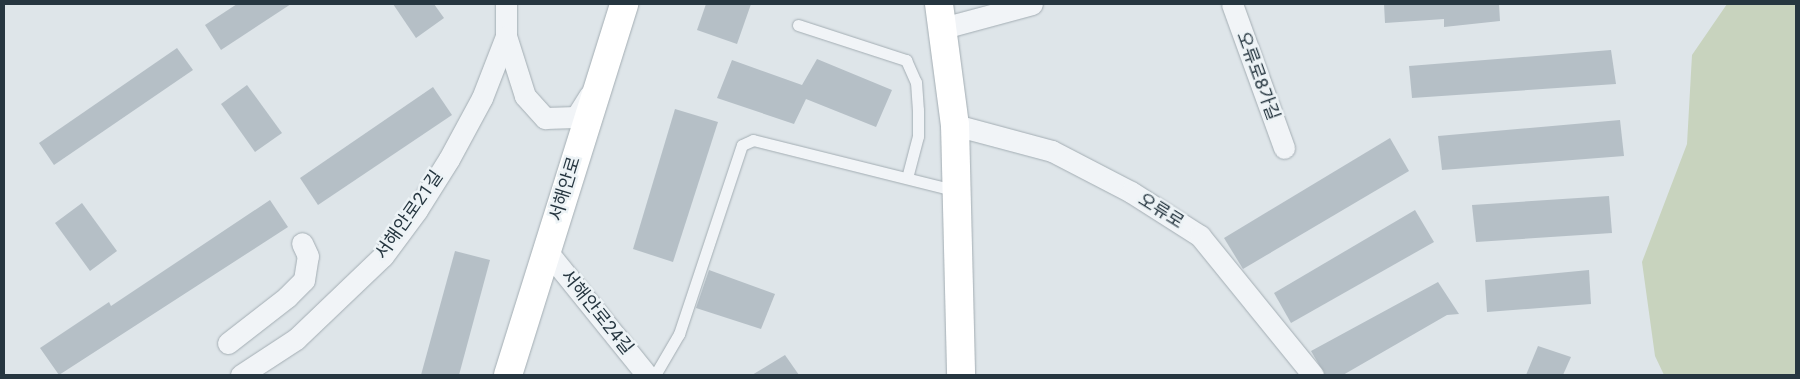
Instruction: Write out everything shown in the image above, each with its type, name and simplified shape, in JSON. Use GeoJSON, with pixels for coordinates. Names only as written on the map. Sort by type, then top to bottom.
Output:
{"type":"FeatureCollection","features":[{"type":"Feature","properties":{"kind":"main road","name":"서해안로"},"geometry":{"type":"LineString","coordinates":[[508,375],[598,81],[624,4]]}},
{"type":"Feature","properties":{"kind":"main road"},"geometry":{"type":"LineString","coordinates":[[941,16],[955,125],[954,190],[961,375]]}},
{"type":"Feature","properties":{"kind":"street","name":"서해안로21길"},"geometry":{"type":"LineString","coordinates":[[506,4],[506,36],[525,96],[545,118],[576,117],[598,81]]}},
{"type":"Feature","properties":{"kind":"street"},"geometry":{"type":"LineString","coordinates":[[941,16],[1032,4]]}},
{"type":"Feature","properties":{"kind":"street","name":"오류로8가길"},"geometry":{"type":"LineString","coordinates":[[1232,4],[1284,148]]}},
{"type":"Feature","properties":{"kind":"street","name":"서해안로21길"},"geometry":{"type":"LineString","coordinates":[[241,375],[296,339],[383,256],[417,210],[449,159],[482,98],[506,36]]}},
{"type":"Feature","properties":{"kind":"street","name":"오류로"},"geometry":{"type":"LineString","coordinates":[[955,125],[1052,151],[1131,192],[1200,236],[1313,375]]}},
{"type":"Feature","properties":{"kind":"street"},"geometry":{"type":"LineString","coordinates":[[228,343],[287,298],[304,280],[308,256],[302,243]]}},
{"type":"Feature","properties":{"kind":"street","name":"서해안로24길"},"geometry":{"type":"LineString","coordinates":[[546,250],[647,375]]}},
{"type":"Feature","properties":{"kind":"lane"},"geometry":{"type":"LineString","coordinates":[[798,25],[906,60],[916,82],[918,110],[918,136],[907,178]]}},
{"type":"Feature","properties":{"kind":"lane"},"geometry":{"type":"LineString","coordinates":[[655,375],[679,334],[742,145],[753,140],[954,190]]}},
{"type":"Feature","properties":{"kind":"green space"},"geometry":{"type":"Polygon","coordinates":[[[1727,4],[1796,4],[1796,375],[1664,375],[1655,356],[1642,262],[1687,144],[1692,55],[1727,4]]]}},
{"type":"Feature","properties":{"kind":"building"},"geometry":{"type":"Polygon","coordinates":[[[237,4],[291,4],[221,50],[205,25],[237,4]]]}},
{"type":"Feature","properties":{"kind":"building"},"geometry":{"type":"Polygon","coordinates":[[[393,4],[434,4],[444,18],[416,38],[393,4]]]}},
{"type":"Feature","properties":{"kind":"building"},"geometry":{"type":"Polygon","coordinates":[[[706,4],[751,4],[737,44],[697,30],[706,4]]]}},
{"type":"Feature","properties":{"kind":"building"},"geometry":{"type":"Polygon","coordinates":[[[1384,4],[1499,4],[1500,21],[1444,27],[1444,19],[1385,23],[1384,4]]]}},
{"type":"Feature","properties":{"kind":"building"},"geometry":{"type":"Polygon","coordinates":[[[177,48],[193,70],[54,165],[39,143],[177,48]]]}},
{"type":"Feature","properties":{"kind":"building"},"geometry":{"type":"Polygon","coordinates":[[[1611,50],[1616,84],[1412,98],[1409,66],[1611,50]]]}},
{"type":"Feature","properties":{"kind":"building"},"geometry":{"type":"Polygon","coordinates":[[[817,59],[892,90],[876,127],[806,99],[794,124],[717,98],[732,60],[802,85],[817,59]]]}},
{"type":"Feature","properties":{"kind":"building"},"geometry":{"type":"Polygon","coordinates":[[[247,85],[282,133],[255,152],[221,104],[247,85]]]}},
{"type":"Feature","properties":{"kind":"building"},"geometry":{"type":"Polygon","coordinates":[[[433,87],[452,115],[318,205],[300,178],[433,87]]]}},
{"type":"Feature","properties":{"kind":"building"},"geometry":{"type":"Polygon","coordinates":[[[675,109],[718,122],[673,262],[633,249],[675,109]]]}},
{"type":"Feature","properties":{"kind":"building"},"geometry":{"type":"Polygon","coordinates":[[[1620,120],[1624,156],[1442,170],[1438,136],[1620,120]]]}},
{"type":"Feature","properties":{"kind":"building"},"geometry":{"type":"Polygon","coordinates":[[[1390,138],[1409,171],[1243,269],[1224,238],[1390,138]]]}},
{"type":"Feature","properties":{"kind":"building"},"geometry":{"type":"Polygon","coordinates":[[[1609,196],[1612,233],[1476,242],[1472,205],[1609,196]]]}},
{"type":"Feature","properties":{"kind":"building"},"geometry":{"type":"Polygon","coordinates":[[[270,200],[288,227],[59,375],[40,348],[109,302],[111,306],[270,200]]]}},
{"type":"Feature","properties":{"kind":"building"},"geometry":{"type":"Polygon","coordinates":[[[82,203],[117,251],[90,271],[55,223],[82,203]]]}},
{"type":"Feature","properties":{"kind":"building"},"geometry":{"type":"Polygon","coordinates":[[[1415,210],[1434,242],[1291,323],[1274,293],[1415,210]]]}},
{"type":"Feature","properties":{"kind":"building"},"geometry":{"type":"Polygon","coordinates":[[[455,251],[490,260],[459,375],[421,375],[455,251]]]}},
{"type":"Feature","properties":{"kind":"building"},"geometry":{"type":"Polygon","coordinates":[[[709,270],[775,294],[761,329],[696,308],[709,270]]]}},
{"type":"Feature","properties":{"kind":"building"},"geometry":{"type":"Polygon","coordinates":[[[1589,270],[1591,304],[1487,312],[1485,280],[1589,270]]]}},
{"type":"Feature","properties":{"kind":"building"},"geometry":{"type":"Polygon","coordinates":[[[1438,282],[1459,314],[1447,315],[1343,375],[1325,375],[1311,351],[1438,282]]]}},
{"type":"Feature","properties":{"kind":"building"},"geometry":{"type":"Polygon","coordinates":[[[1538,346],[1571,357],[1563,375],[1526,375],[1538,346]]]}},
{"type":"Feature","properties":{"kind":"building"},"geometry":{"type":"Polygon","coordinates":[[[785,355],[799,375],[752,375],[785,355]]]}}]}
